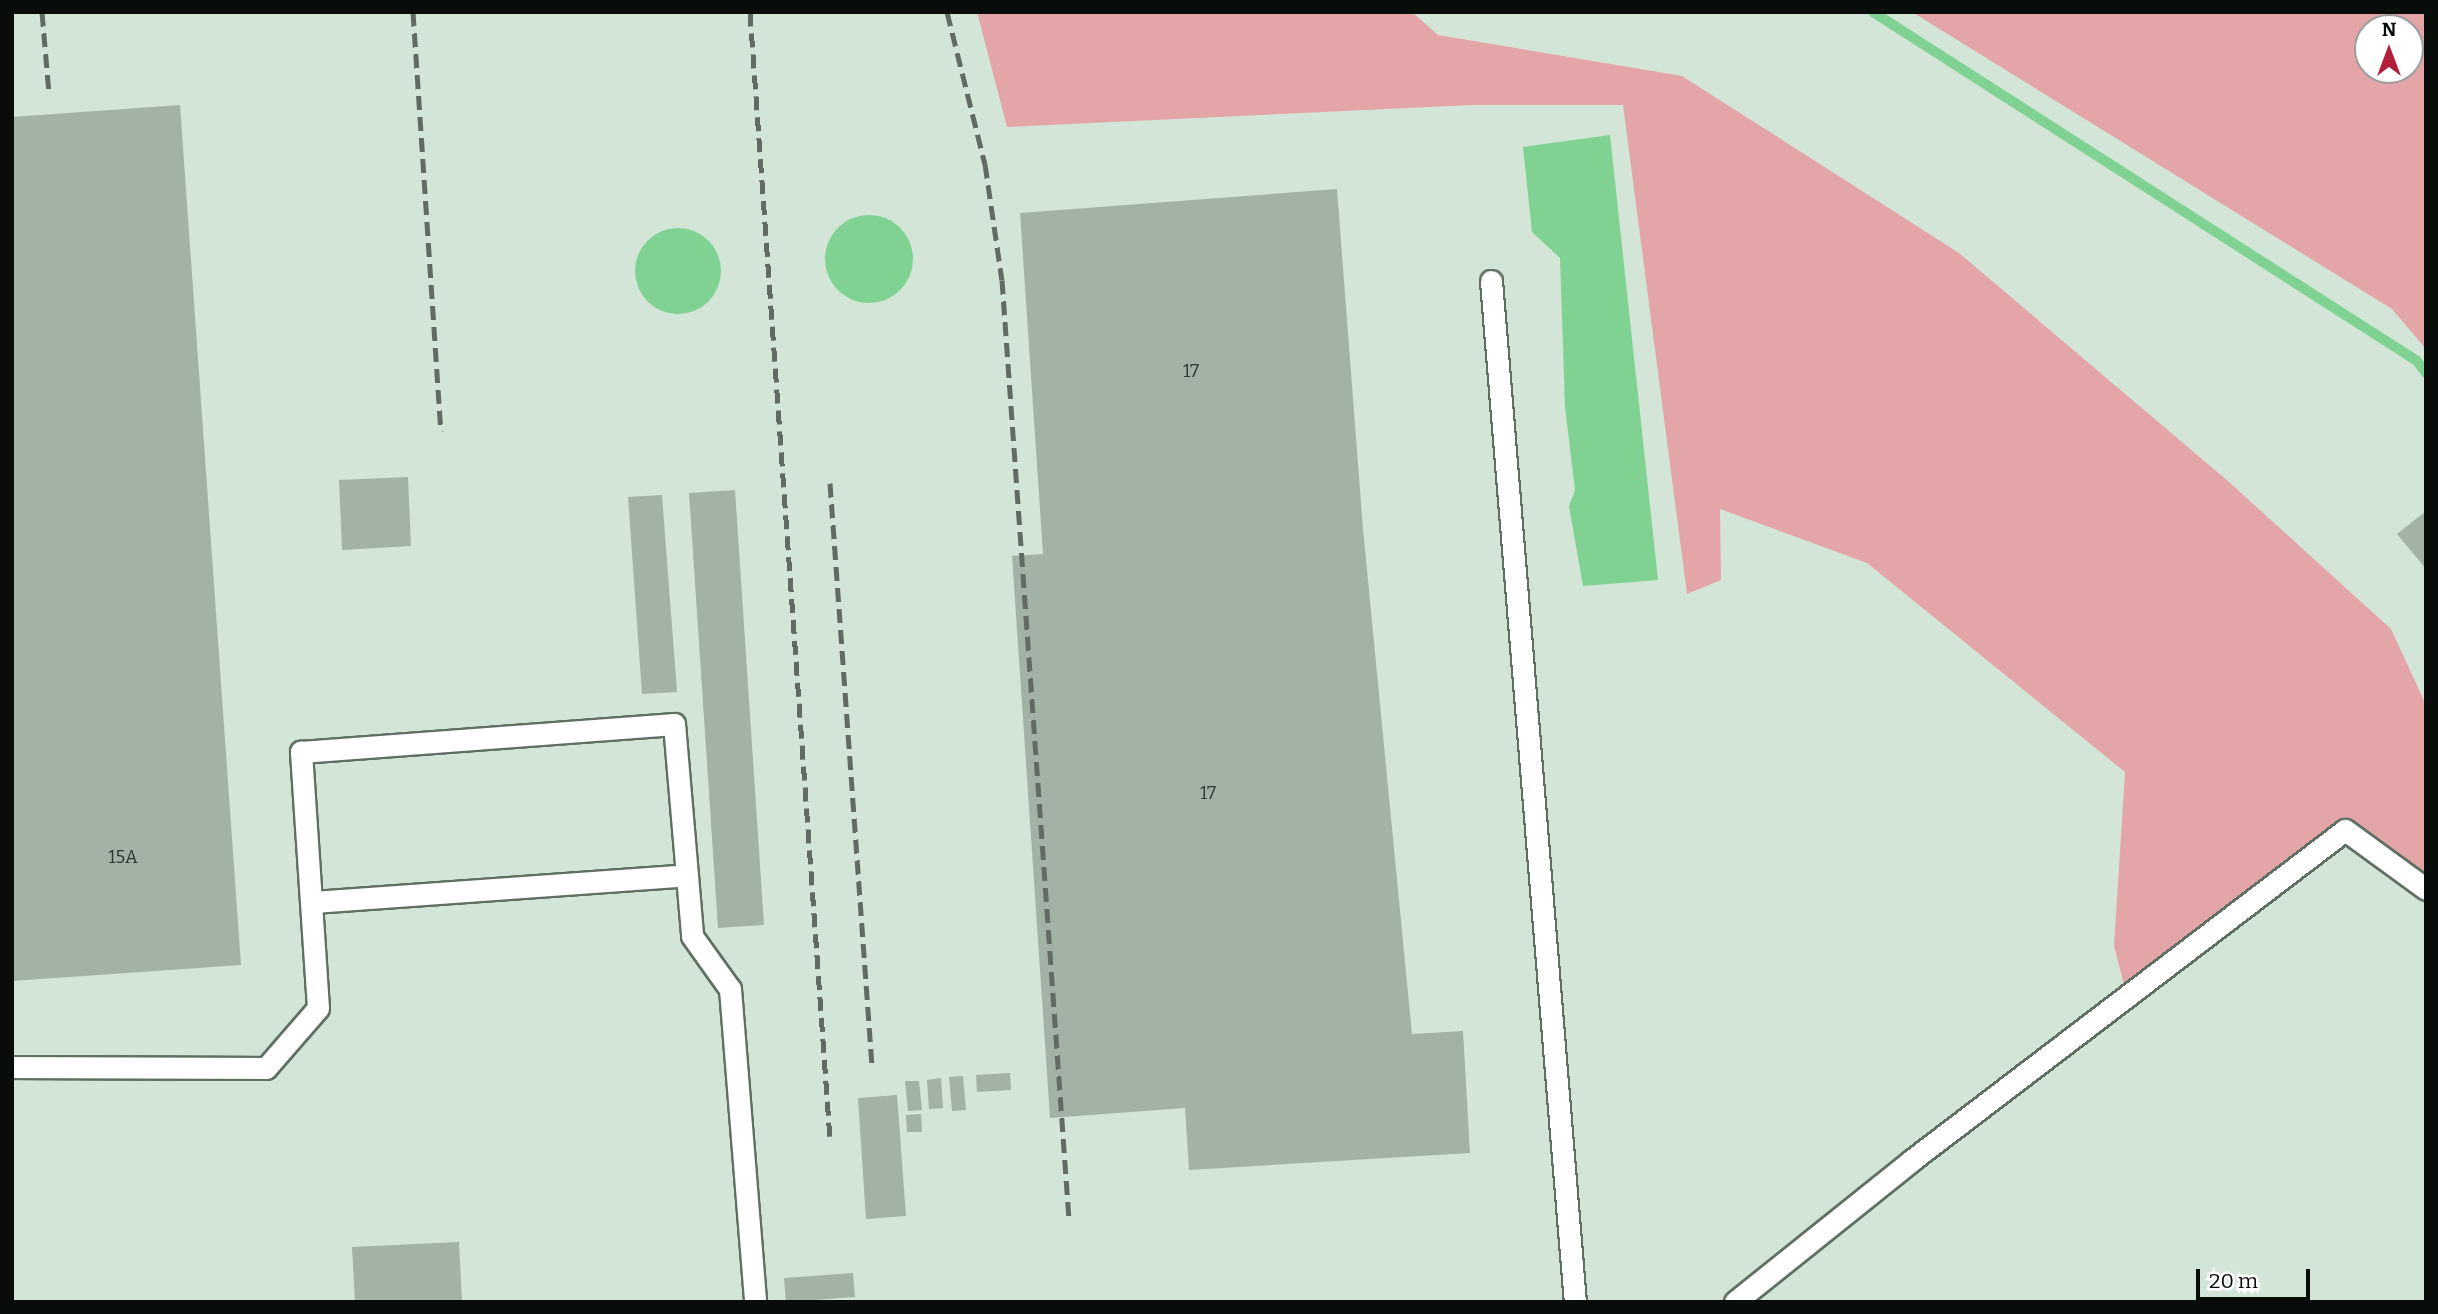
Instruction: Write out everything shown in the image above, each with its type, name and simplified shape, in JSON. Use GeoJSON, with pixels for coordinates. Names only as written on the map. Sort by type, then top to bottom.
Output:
{"type":"FeatureCollection","features":[{"type":"Feature","properties":{"kind":"lane"},"geometry":{"type":"LineString","coordinates":[[1491,281],[1575,1302]]}},
{"type":"Feature","properties":{"kind":"lane"},"geometry":{"type":"LineString","coordinates":[[12,1067],[266,1068],[318,1008],[301,752],[674,724],[692,936],[730,989],[755,1302]]}},
{"type":"Feature","properties":{"kind":"lane"},"geometry":{"type":"LineString","coordinates":[[1735,1302],[1912,1160],[2345,830],[2426,890]]}},
{"type":"Feature","properties":{"kind":"lane"},"geometry":{"type":"LineString","coordinates":[[313,902],[687,875]]}},
{"type":"Feature","properties":{"kind":"shaded area"},"geometry":{"type":"Polygon","coordinates":[[[977,12],[1412,12],[1438,35],[1682,76],[1959,253],[2229,482],[2391,629],[2426,705],[2426,889],[2345,830],[2127,996],[2114,946],[2125,772],[1867,563],[1720,509],[1721,580],[1687,594],[1623,105],[1472,105],[1007,127],[977,12]]]}},
{"type":"Feature","properties":{"kind":"shaded area"},"geometry":{"type":"Polygon","coordinates":[[[1912,12],[2426,12],[2426,349],[2392,309],[1912,12]]]}},
{"type":"Feature","properties":{"kind":"shaded area"},"geometry":{"type":"Polygon","coordinates":[[[1610,135],[1658,580],[1583,586],[1569,506],[1575,490],[1565,407],[1560,258],[1532,232],[1523,147],[1610,135]]]}},
{"type":"Feature","properties":{"kind":"shaded area"},"geometry":{"type":"Polygon","coordinates":[[[869,215],[886,219],[900,228],[909,242],[913,259],[909,276],[900,290],[886,299],[869,303],[852,299],[838,290],[829,276],[825,259],[829,242],[838,228],[852,219],[869,215]]]}},
{"type":"Feature","properties":{"kind":"shaded area"},"geometry":{"type":"Polygon","coordinates":[[[670,228],[686,228],[709,240],[718,254],[721,271],[718,288],[709,302],[686,314],[670,314],[654,307],[642,295],[635,279],[635,263],[642,247],[654,235],[670,228]]]}},
{"type":"Feature","properties":{"kind":"building"},"geometry":{"type":"Polygon","coordinates":[[[180,105],[241,965],[12,981],[12,117],[180,105]]]}},
{"type":"Feature","properties":{"kind":"building"},"geometry":{"type":"Polygon","coordinates":[[[1337,189],[1363,529],[1412,1034],[1463,1031],[1470,1153],[1189,1170],[1185,1108],[1050,1118],[1012,556],[1043,554],[1020,213],[1337,189]]]}},
{"type":"Feature","properties":{"kind":"building"},"geometry":{"type":"Polygon","coordinates":[[[408,477],[411,546],[342,550],[339,480],[408,477]]]}},
{"type":"Feature","properties":{"kind":"building"},"geometry":{"type":"Polygon","coordinates":[[[735,490],[764,925],[718,928],[689,493],[735,490]]]}},
{"type":"Feature","properties":{"kind":"building"},"geometry":{"type":"Polygon","coordinates":[[[662,495],[677,692],[642,694],[628,497],[662,495]]]}},
{"type":"Feature","properties":{"kind":"building"},"geometry":{"type":"Polygon","coordinates":[[[2426,511],[2426,569],[2397,534],[2426,511]]]}},
{"type":"Feature","properties":{"kind":"building"},"geometry":{"type":"Polygon","coordinates":[[[1010,1073],[1011,1090],[977,1092],[976,1075],[1010,1073]]]}},
{"type":"Feature","properties":{"kind":"building"},"geometry":{"type":"Polygon","coordinates":[[[963,1076],[966,1110],[952,1111],[949,1077],[963,1076]]]}},
{"type":"Feature","properties":{"kind":"building"},"geometry":{"type":"Polygon","coordinates":[[[941,1078],[943,1108],[929,1109],[927,1080],[941,1078]]]}},
{"type":"Feature","properties":{"kind":"building"},"geometry":{"type":"Polygon","coordinates":[[[905,1081],[919,1081],[922,1110],[908,1111],[905,1081]]]}},
{"type":"Feature","properties":{"kind":"building"},"geometry":{"type":"Polygon","coordinates":[[[897,1095],[906,1216],[866,1219],[858,1098],[897,1095]]]}},
{"type":"Feature","properties":{"kind":"building"},"geometry":{"type":"Polygon","coordinates":[[[921,1114],[922,1132],[907,1132],[906,1115],[921,1114]]]}},
{"type":"Feature","properties":{"kind":"building"},"geometry":{"type":"Polygon","coordinates":[[[459,1242],[462,1302],[355,1302],[352,1247],[459,1242]]]}},
{"type":"Feature","properties":{"kind":"building"},"geometry":{"type":"Polygon","coordinates":[[[853,1273],[855,1297],[786,1302],[784,1278],[853,1273]]]}},
{"type":"Feature","properties":{"kind":"waterway"},"geometry":{"type":"LineString","coordinates":[[1873,12],[2417,361],[2426,373]]}},
{"type":"Feature","properties":{"kind":"railway"},"geometry":{"type":"LineString","coordinates":[[42,12],[49,93]]}},
{"type":"Feature","properties":{"kind":"railway"},"geometry":{"type":"LineString","coordinates":[[413,12],[441,431]]}},
{"type":"Feature","properties":{"kind":"railway"},"geometry":{"type":"LineString","coordinates":[[750,12],[830,1138]]}},
{"type":"Feature","properties":{"kind":"railway"},"geometry":{"type":"LineString","coordinates":[[947,12],[985,164],[1002,280],[1069,1220]]}},
{"type":"Feature","properties":{"kind":"railway"},"geometry":{"type":"LineString","coordinates":[[830,483],[872,1066]]}}]}
